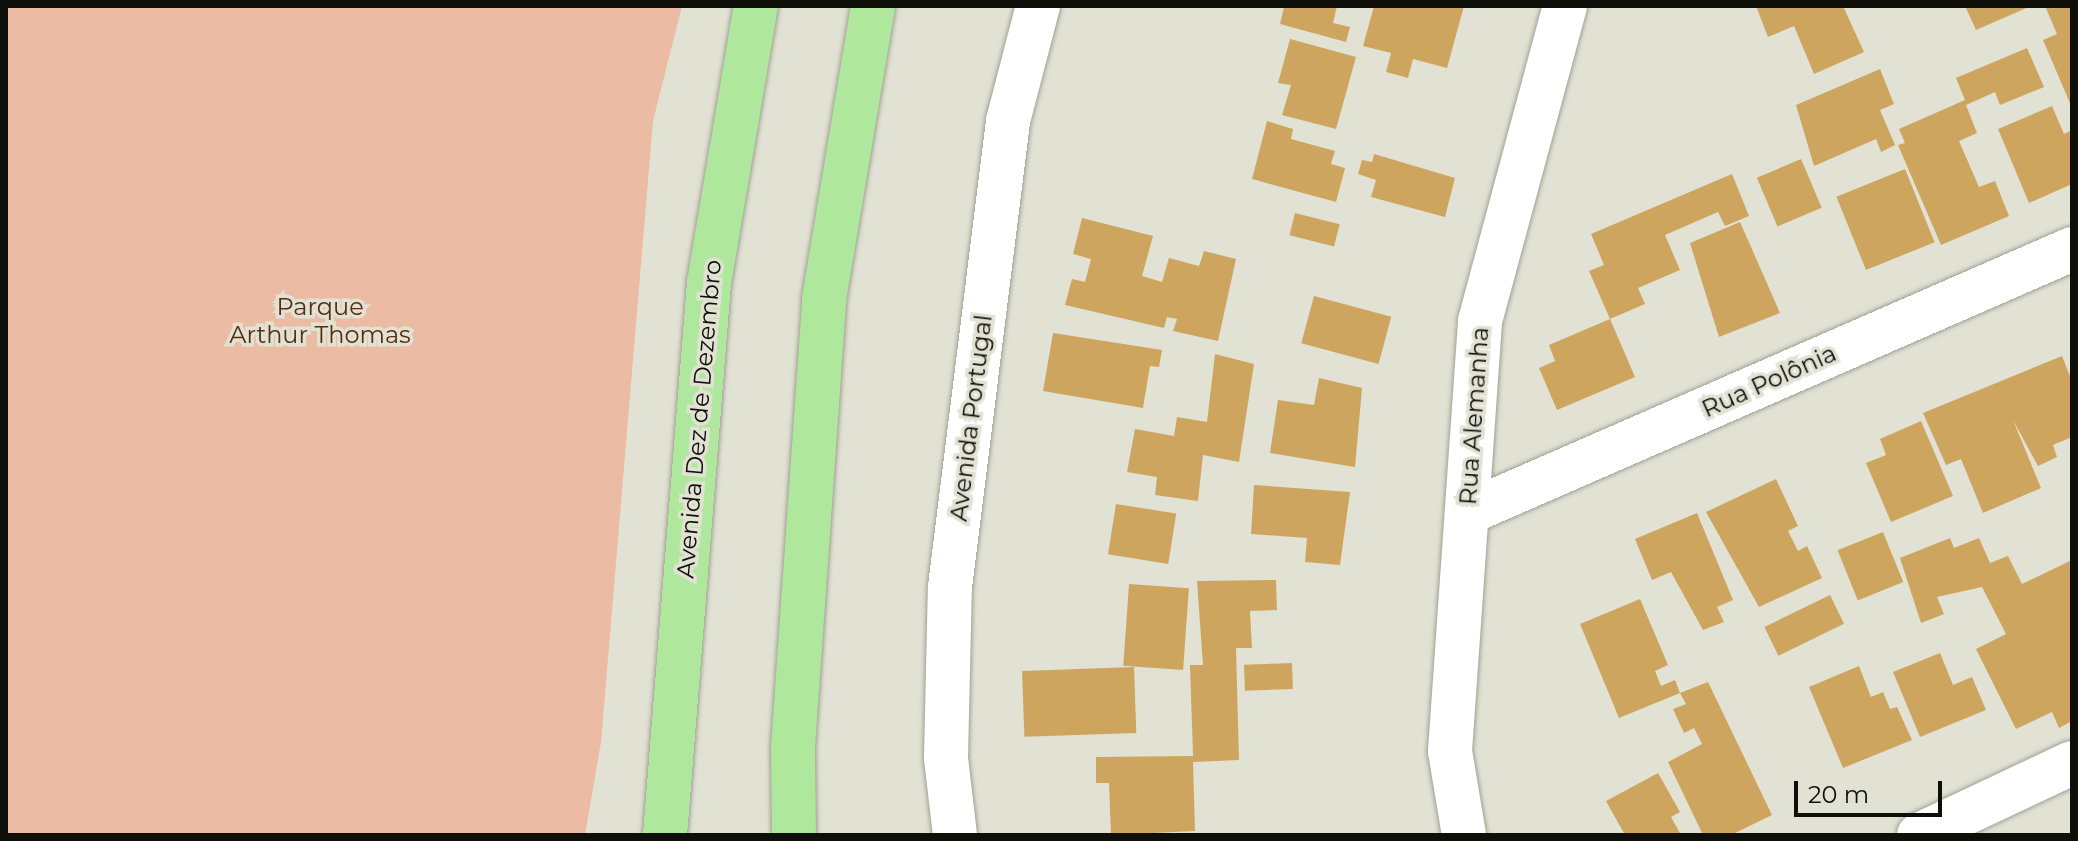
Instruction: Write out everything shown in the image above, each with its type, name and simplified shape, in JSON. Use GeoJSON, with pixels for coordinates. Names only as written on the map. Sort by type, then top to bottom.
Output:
{"type":"FeatureCollection","features":[{"type":"Feature","properties":{"kind":"highway","name":"Avenida Dez de Dezembro"},"geometry":{"type":"LineString","coordinates":[[665,835],[709,283],[756,6]]}},
{"type":"Feature","properties":{"kind":"highway"},"geometry":{"type":"LineString","coordinates":[[794,835],[793,747],[824,299],[873,6]]}},
{"type":"Feature","properties":{"kind":"street","name":"Avenida Portugal"},"geometry":{"type":"LineString","coordinates":[[955,835],[946,758],[950,587],[1008,121],[1038,6]]}},
{"type":"Feature","properties":{"kind":"street","name":"Rua Alemanha"},"geometry":{"type":"LineString","coordinates":[[1464,835],[1450,751],[1480,321],[1565,6]]}},
{"type":"Feature","properties":{"kind":"street","name":"Rua Polônia"},"geometry":{"type":"LineString","coordinates":[[1467,513],[2072,249]]}},
{"type":"Feature","properties":{"kind":"street"},"geometry":{"type":"LineString","coordinates":[[1919,835],[2072,763]]}},
{"type":"Feature","properties":{"kind":"green space","name":"Parque Arthur Thomas"},"geometry":{"type":"Polygon","coordinates":[[[6,6],[682,6],[653,121],[601,742],[585,835],[6,835],[6,6]]]}},
{"type":"Feature","properties":{"kind":"building"},"geometry":{"type":"Polygon","coordinates":[[[1337,6],[1333,23],[1350,27],[1346,42],[1280,24],[1284,7],[1337,6]]]}},
{"type":"Feature","properties":{"kind":"building"},"geometry":{"type":"Polygon","coordinates":[[[1374,6],[1464,6],[1447,68],[1413,59],[1408,78],[1386,72],[1391,53],[1363,46],[1374,6]]]}},
{"type":"Feature","properties":{"kind":"building"},"geometry":{"type":"Polygon","coordinates":[[[1756,6],[1843,6],[1864,52],[1814,74],[1794,26],[1768,37],[1756,6]]]}},
{"type":"Feature","properties":{"kind":"building"},"geometry":{"type":"Polygon","coordinates":[[[1965,6],[2031,6],[1976,30],[1965,6]]]}},
{"type":"Feature","properties":{"kind":"building"},"geometry":{"type":"Polygon","coordinates":[[[2045,6],[2072,6],[2072,108],[2043,40],[2057,34],[2045,6]]]}},
{"type":"Feature","properties":{"kind":"building"},"geometry":{"type":"Polygon","coordinates":[[[1290,39],[1356,57],[1336,129],[1282,115],[1291,85],[1278,83],[1290,39]]]}},
{"type":"Feature","properties":{"kind":"building"},"geometry":{"type":"Polygon","coordinates":[[[2027,48],[2044,87],[2000,105],[1995,92],[1966,105],[1977,133],[1959,141],[1979,187],[1995,181],[2009,216],[1941,245],[1898,145],[1905,143],[1899,129],[1965,100],[1956,78],[2027,48]]]}},
{"type":"Feature","properties":{"kind":"building"},"geometry":{"type":"Polygon","coordinates":[[[1880,69],[1894,104],[1880,110],[1895,145],[1881,152],[1876,139],[1814,166],[1796,105],[1880,69]]]}},
{"type":"Feature","properties":{"kind":"building"},"geometry":{"type":"Polygon","coordinates":[[[2052,106],[2064,134],[2072,130],[2072,184],[2029,203],[1998,129],[2052,106]]]}},
{"type":"Feature","properties":{"kind":"building"},"geometry":{"type":"Polygon","coordinates":[[[1267,121],[1293,129],[1291,139],[1335,151],[1331,164],[1345,168],[1336,202],[1252,179],[1267,121]]]}},
{"type":"Feature","properties":{"kind":"building"},"geometry":{"type":"Polygon","coordinates":[[[1374,154],[1455,178],[1445,217],[1371,197],[1376,180],[1358,174],[1362,160],[1372,162],[1374,154]]]}},
{"type":"Feature","properties":{"kind":"building"},"geometry":{"type":"Polygon","coordinates":[[[1801,159],[1822,208],[1778,227],[1757,178],[1801,159]]]}},
{"type":"Feature","properties":{"kind":"building"},"geometry":{"type":"Polygon","coordinates":[[[1905,169],[1935,242],[1866,270],[1836,197],[1905,169]]]}},
{"type":"Feature","properties":{"kind":"building"},"geometry":{"type":"Polygon","coordinates":[[[1732,174],[1749,216],[1725,226],[1718,212],[1665,235],[1680,270],[1638,288],[1645,304],[1610,319],[1589,271],[1604,265],[1591,234],[1732,174]]]}},
{"type":"Feature","properties":{"kind":"building"},"geometry":{"type":"Polygon","coordinates":[[[1295,213],[1340,224],[1334,246],[1289,235],[1295,213]]]}},
{"type":"Feature","properties":{"kind":"building"},"geometry":{"type":"Polygon","coordinates":[[[1082,218],[1153,236],[1142,276],[1162,282],[1169,258],[1199,266],[1204,251],[1236,259],[1218,341],[1173,331],[1177,319],[1167,317],[1164,328],[1065,305],[1072,279],[1085,282],[1091,259],[1073,254],[1082,218]]]}},
{"type":"Feature","properties":{"kind":"building"},"geometry":{"type":"Polygon","coordinates":[[[1740,222],[1780,313],[1719,337],[1690,243],[1740,222]]]}},
{"type":"Feature","properties":{"kind":"building"},"geometry":{"type":"Polygon","coordinates":[[[1314,296],[1391,317],[1379,364],[1301,343],[1314,296]]]}},
{"type":"Feature","properties":{"kind":"building"},"geometry":{"type":"Polygon","coordinates":[[[1610,319],[1635,377],[1557,410],[1539,368],[1555,361],[1549,345],[1610,319]]]}},
{"type":"Feature","properties":{"kind":"building"},"geometry":{"type":"Polygon","coordinates":[[[1053,333],[1162,350],[1159,367],[1150,366],[1143,408],[1043,391],[1053,333]]]}},
{"type":"Feature","properties":{"kind":"building"},"geometry":{"type":"Polygon","coordinates":[[[1215,354],[1254,364],[1239,462],[1203,455],[1198,501],[1155,495],[1157,477],[1127,472],[1135,429],[1174,436],[1177,417],[1207,422],[1215,354]]]}},
{"type":"Feature","properties":{"kind":"building"},"geometry":{"type":"Polygon","coordinates":[[[2062,356],[2072,381],[2072,437],[2053,445],[2057,457],[2038,466],[2013,420],[2041,488],[1983,513],[1961,459],[1946,465],[1923,413],[2062,356]]]}},
{"type":"Feature","properties":{"kind":"building"},"geometry":{"type":"Polygon","coordinates":[[[1319,378],[1362,388],[1355,467],[1270,453],[1278,400],[1314,405],[1319,378]]]}},
{"type":"Feature","properties":{"kind":"building"},"geometry":{"type":"Polygon","coordinates":[[[1921,421],[1953,496],[1891,522],[1866,463],[1886,455],[1880,439],[1921,421]]]}},
{"type":"Feature","properties":{"kind":"building"},"geometry":{"type":"Polygon","coordinates":[[[1776,479],[1798,526],[1788,531],[1798,551],[1807,546],[1822,578],[1759,607],[1706,512],[1776,479]]]}},
{"type":"Feature","properties":{"kind":"building"},"geometry":{"type":"Polygon","coordinates":[[[1254,485],[1350,492],[1340,565],[1305,562],[1307,538],[1251,534],[1254,485]]]}},
{"type":"Feature","properties":{"kind":"building"},"geometry":{"type":"Polygon","coordinates":[[[1116,504],[1176,514],[1168,564],[1108,554],[1116,504]]]}},
{"type":"Feature","properties":{"kind":"building"},"geometry":{"type":"Polygon","coordinates":[[[1697,513],[1733,600],[1717,607],[1724,622],[1703,630],[1671,572],[1652,580],[1635,539],[1697,513]]]}},
{"type":"Feature","properties":{"kind":"building"},"geometry":{"type":"Polygon","coordinates":[[[1883,532],[1903,582],[1858,600],[1838,550],[1883,532]]]}},
{"type":"Feature","properties":{"kind":"building"},"geometry":{"type":"Polygon","coordinates":[[[1950,538],[1954,548],[1979,538],[1990,563],[2008,556],[2022,584],[2072,560],[2072,721],[2059,728],[2052,712],[2016,729],[1976,649],[2006,634],[1982,587],[1937,597],[1944,614],[1921,623],[1900,558],[1950,538]]]}},
{"type":"Feature","properties":{"kind":"building"},"geometry":{"type":"Polygon","coordinates":[[[1276,580],[1277,610],[1250,611],[1252,648],[1236,648],[1239,760],[1193,762],[1195,831],[1111,835],[1109,783],[1096,783],[1096,757],[1193,756],[1190,665],[1203,665],[1197,581],[1276,580]]]}},
{"type":"Feature","properties":{"kind":"building"},"geometry":{"type":"Polygon","coordinates":[[[1129,584],[1189,588],[1183,670],[1123,666],[1129,584]]]}},
{"type":"Feature","properties":{"kind":"building"},"geometry":{"type":"Polygon","coordinates":[[[1830,595],[1844,624],[1778,656],[1764,627],[1830,595]]]}},
{"type":"Feature","properties":{"kind":"building"},"geometry":{"type":"Polygon","coordinates":[[[1640,599],[1668,665],[1655,671],[1661,686],[1675,680],[1680,693],[1619,718],[1580,624],[1640,599]]]}},
{"type":"Feature","properties":{"kind":"building"},"geometry":{"type":"Polygon","coordinates":[[[1940,653],[1953,685],[1972,677],[1986,710],[1920,737],[1893,672],[1940,653]]]}},
{"type":"Feature","properties":{"kind":"building"},"geometry":{"type":"Polygon","coordinates":[[[1292,663],[1293,689],[1245,691],[1244,665],[1292,663]]]}},
{"type":"Feature","properties":{"kind":"building"},"geometry":{"type":"Polygon","coordinates":[[[1859,666],[1871,697],[1883,692],[1890,709],[1897,707],[1912,740],[1843,768],[1809,687],[1859,666]]]}},
{"type":"Feature","properties":{"kind":"building"},"geometry":{"type":"Polygon","coordinates":[[[1134,667],[1136,733],[1024,737],[1022,671],[1134,667]]]}},
{"type":"Feature","properties":{"kind":"building"},"geometry":{"type":"Polygon","coordinates":[[[1708,682],[1772,815],[1731,835],[1703,835],[1668,762],[1702,744],[1694,728],[1684,733],[1673,709],[1686,704],[1680,693],[1708,682]]]}},
{"type":"Feature","properties":{"kind":"building"},"geometry":{"type":"Polygon","coordinates":[[[1658,773],[1680,812],[1671,817],[1681,835],[1625,835],[1606,801],[1658,773]]]}}]}
